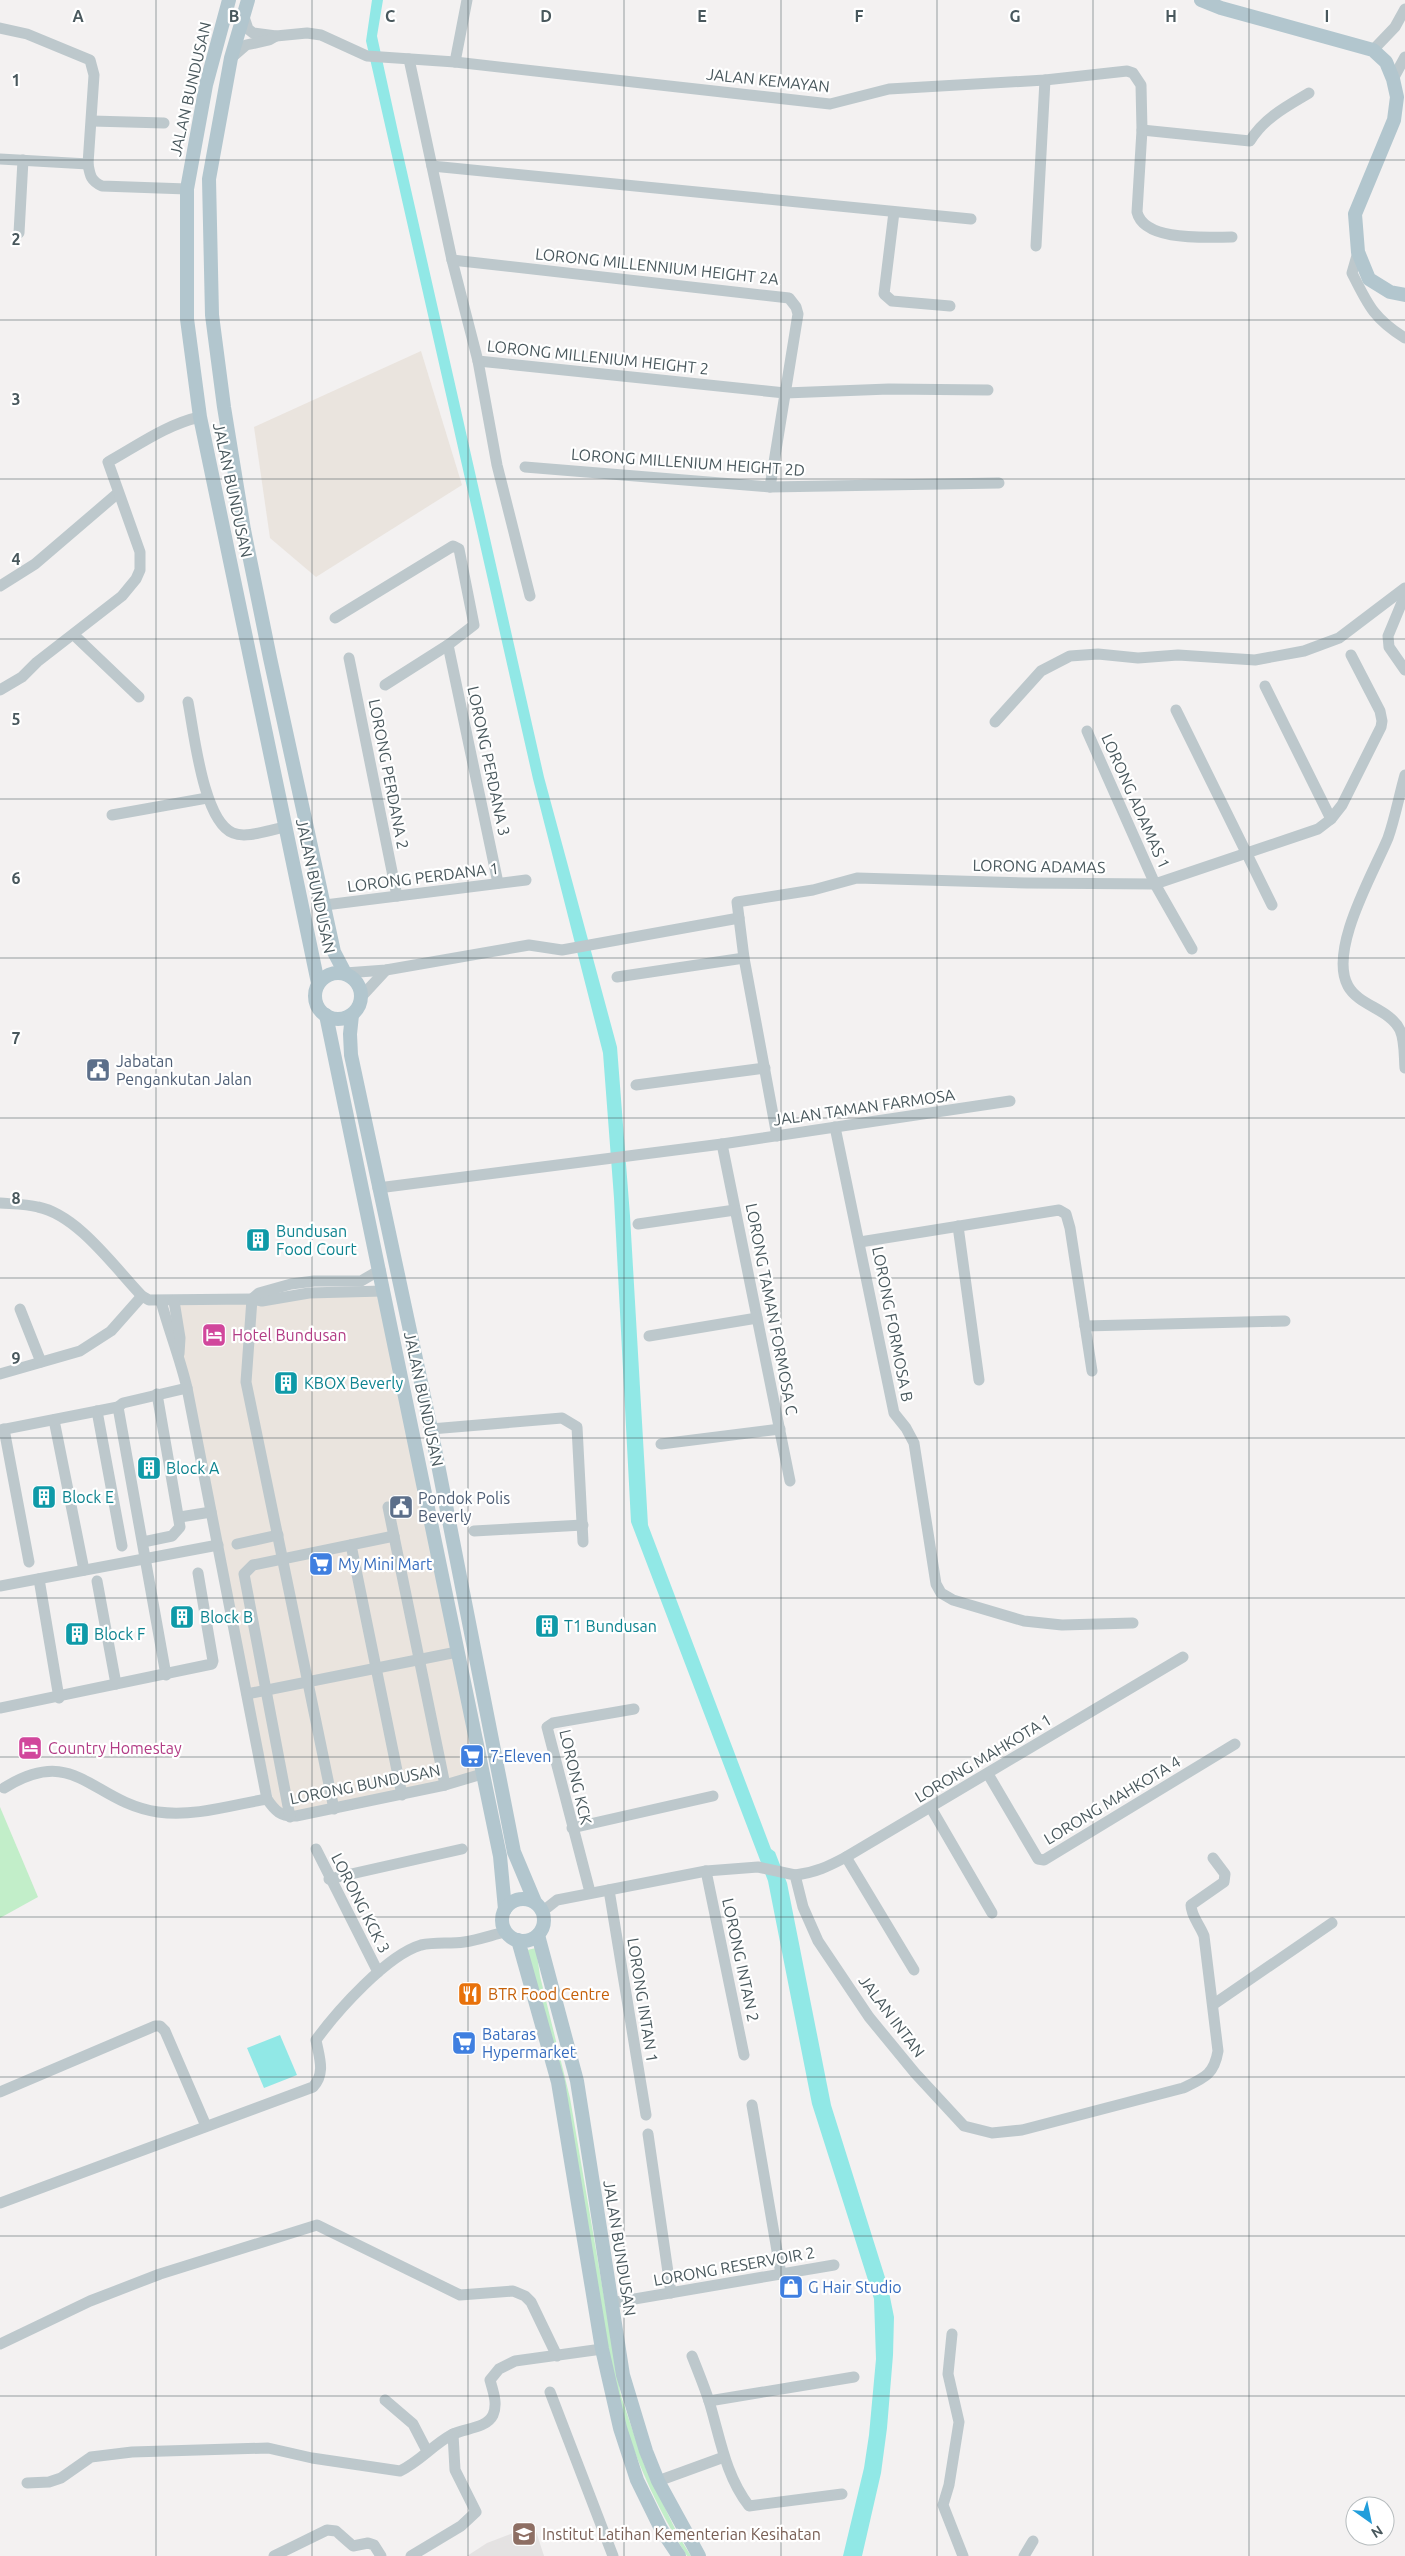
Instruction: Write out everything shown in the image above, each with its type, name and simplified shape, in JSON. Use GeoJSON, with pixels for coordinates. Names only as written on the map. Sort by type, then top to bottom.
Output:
{"type":"FeatureCollection","features":[{"type":"Feature","properties":{"kind":"main road","name":"JALAN BUNDUSAN"},"geometry":{"type":"LineString","coordinates":[[229,0],[204,94],[187,189],[187,318],[200,418],[318,984],[315,996],[316,1002],[326,1016],[500,1856],[504,1909]]}},
{"type":"Feature","properties":{"kind":"main road","name":"JALAN BUNDUSAN"},"geometry":{"type":"LineString","coordinates":[[248,0],[231,58],[209,179],[212,315],[224,407],[244,530],[334,952],[345,973],[357,982],[362,996],[352,1015],[350,1048],[383,1215],[431,1430],[514,1852],[539,1906]]}},
{"type":"Feature","properties":{"kind":"main road"},"geometry":{"type":"LineString","coordinates":[[1201,0],[1221,8],[1373,50],[1386,62],[1394,79],[1398,97],[1394,120],[1355,214],[1358,252],[1369,279],[1390,292],[1405,295]]}},
{"type":"Feature","properties":{"kind":"main road","name":"JALAN BUNDUSAN"},"geometry":{"type":"LineString","coordinates":[[318,984],[327,975],[345,973]]}},
{"type":"Feature","properties":{"kind":"main road"},"geometry":{"type":"LineString","coordinates":[[326,1016],[339,1019],[352,1015]]}},
{"type":"Feature","properties":{"kind":"main road"},"geometry":{"type":"LineString","coordinates":[[383,1215],[389,1278],[383,1291]]}},
{"type":"Feature","properties":{"kind":"main road"},"geometry":{"type":"LineString","coordinates":[[522,1898],[539,1906],[544,1924],[538,1935],[525,1941],[518,1940],[505,1932],[502,1920],[504,1909],[515,1900],[522,1898]]}},
{"type":"Feature","properties":{"kind":"main road","name":"JALAN BUNDUSAN"},"geometry":{"type":"LineString","coordinates":[[538,1935],[577,2081],[623,2375],[636,2423],[658,2481],[699,2556]]}},
{"type":"Feature","properties":{"kind":"main road","name":"JALAN BUNDUSAN"},"geometry":{"type":"LineString","coordinates":[[518,1940],[558,2082],[602,2349],[620,2428],[637,2480],[661,2529],[679,2556]]}},
{"type":"Feature","properties":{"kind":"street"},"geometry":{"type":"LineString","coordinates":[[455,62],[467,0]]}},
{"type":"Feature","properties":{"kind":"street"},"geometry":{"type":"LineString","coordinates":[[1373,50],[1395,27],[1405,10]]}},
{"type":"Feature","properties":{"kind":"street"},"geometry":{"type":"LineString","coordinates":[[244,14],[248,29],[252,33],[276,36]]}},
{"type":"Feature","properties":{"kind":"street"},"geometry":{"type":"LineString","coordinates":[[0,28],[27,34],[90,60],[94,75],[88,164],[90,179],[102,186],[187,189]]}},
{"type":"Feature","properties":{"kind":"street","name":"JALAN KEMAYAN"},"geometry":{"type":"LineString","coordinates":[[276,36],[307,33],[321,35],[367,56],[455,62],[830,104],[845,102],[890,89],[1045,80],[1127,70],[1133,73],[1141,86],[1142,130],[1138,219],[1147,228],[1171,235],[1232,238]]}},
{"type":"Feature","properties":{"kind":"street"},"geometry":{"type":"LineString","coordinates":[[231,58],[246,45],[269,40],[276,36]]}},
{"type":"Feature","properties":{"kind":"street"},"geometry":{"type":"LineString","coordinates":[[1394,79],[1405,57]]}},
{"type":"Feature","properties":{"kind":"street","name":"LORONG MILLENIUM HEIGHT 2"},"geometry":{"type":"LineString","coordinates":[[409,59],[452,260],[478,361],[784,394],[889,388],[988,390]]}},
{"type":"Feature","properties":{"kind":"street"},"geometry":{"type":"LineString","coordinates":[[1036,246],[1045,80]]}},
{"type":"Feature","properties":{"kind":"street"},"geometry":{"type":"LineString","coordinates":[[1142,130],[1250,141],[1258,128],[1272,116],[1309,93]]}},
{"type":"Feature","properties":{"kind":"street"},"geometry":{"type":"LineString","coordinates":[[92,121],[164,123]]}},
{"type":"Feature","properties":{"kind":"street"},"geometry":{"type":"LineString","coordinates":[[0,159],[88,164]]}},
{"type":"Feature","properties":{"kind":"street"},"geometry":{"type":"LineString","coordinates":[[19,232],[23,160]]}},
{"type":"Feature","properties":{"kind":"street"},"geometry":{"type":"LineString","coordinates":[[432,166],[971,219]]}},
{"type":"Feature","properties":{"kind":"street"},"geometry":{"type":"LineString","coordinates":[[894,212],[884,294],[892,301],[950,306]]}},
{"type":"Feature","properties":{"kind":"street"},"geometry":{"type":"LineString","coordinates":[[1358,252],[1352,273],[1367,303],[1385,326],[1405,338]]}},
{"type":"Feature","properties":{"kind":"street","name":"LORONG MILLENNIUM HEIGHT 2A"},"geometry":{"type":"LineString","coordinates":[[452,260],[789,298],[793,302],[798,314],[784,394]]}},
{"type":"Feature","properties":{"kind":"street"},"geometry":{"type":"LineString","coordinates":[[478,361],[497,465],[530,596]]}},
{"type":"Feature","properties":{"kind":"street"},"geometry":{"type":"LineString","coordinates":[[770,487],[784,394]]}},
{"type":"Feature","properties":{"kind":"street"},"geometry":{"type":"LineString","coordinates":[[0,690],[22,677],[37,662],[122,596],[136,579],[140,570],[140,552],[108,462],[168,429],[188,420],[200,418]]}},
{"type":"Feature","properties":{"kind":"street","name":"LORONG MILLENIUM HEIGHT 2D"},"geometry":{"type":"LineString","coordinates":[[525,467],[770,487],[999,483]]}},
{"type":"Feature","properties":{"kind":"street"},"geometry":{"type":"LineString","coordinates":[[0,586],[35,564],[118,493]]}},
{"type":"Feature","properties":{"kind":"street"},"geometry":{"type":"LineString","coordinates":[[335,618],[453,546],[461,551],[475,620],[470,629],[385,685]]}},
{"type":"Feature","properties":{"kind":"street"},"geometry":{"type":"LineString","coordinates":[[995,722],[1041,671],[1070,656],[1098,654],[1138,658],[1178,655],[1255,660],[1304,651],[1339,638],[1405,588]]}},
{"type":"Feature","properties":{"kind":"street"},"geometry":{"type":"LineString","coordinates":[[1405,595],[1388,636],[1389,647],[1405,670]]}},
{"type":"Feature","properties":{"kind":"street"},"geometry":{"type":"LineString","coordinates":[[74,635],[139,697]]}},
{"type":"Feature","properties":{"kind":"street","name":"LORONG PERDANA 3"},"geometry":{"type":"LineString","coordinates":[[448,645],[498,883]]}},
{"type":"Feature","properties":{"kind":"street"},"geometry":{"type":"LineString","coordinates":[[1265,686],[1331,820],[1342,805],[1374,744],[1382,721],[1380,711],[1351,655]]}},
{"type":"Feature","properties":{"kind":"street","name":"LORONG PERDANA 2"},"geometry":{"type":"LineString","coordinates":[[349,658],[397,896]]}},
{"type":"Feature","properties":{"kind":"street"},"geometry":{"type":"LineString","coordinates":[[188,702],[207,798],[225,827],[233,833],[242,835],[286,827]]}},
{"type":"Feature","properties":{"kind":"street"},"geometry":{"type":"LineString","coordinates":[[1176,710],[1244,852],[1272,905]]}},
{"type":"Feature","properties":{"kind":"street","name":"LORONG ADAMAS 1"},"geometry":{"type":"LineString","coordinates":[[1087,731],[1155,884],[1192,949]]}},
{"type":"Feature","properties":{"kind":"street"},"geometry":{"type":"LineString","coordinates":[[1405,775],[1388,836],[1353,916],[1346,945],[1344,975],[1348,987],[1356,996],[1391,1019],[1400,1031],[1405,1068]]}},
{"type":"Feature","properties":{"kind":"street"},"geometry":{"type":"LineString","coordinates":[[112,815],[207,798]]}},
{"type":"Feature","properties":{"kind":"street","name":"LORONG ADAMAS"},"geometry":{"type":"LineString","coordinates":[[739,918],[737,902],[813,890],[857,878],[1026,883],[1155,884],[1244,852],[1318,829],[1331,820]]}},
{"type":"Feature","properties":{"kind":"street","name":"LORONG PERDANA 1"},"geometry":{"type":"LineString","coordinates":[[325,906],[526,880]]}},
{"type":"Feature","properties":{"kind":"street"},"geometry":{"type":"LineString","coordinates":[[345,973],[386,970],[528,945],[562,950],[739,918],[744,958],[777,1136]]}},
{"type":"Feature","properties":{"kind":"street"},"geometry":{"type":"LineString","coordinates":[[616,978],[744,958]]}},
{"type":"Feature","properties":{"kind":"street"},"geometry":{"type":"LineString","coordinates":[[362,996],[386,970]]}},
{"type":"Feature","properties":{"kind":"street"},"geometry":{"type":"LineString","coordinates":[[636,1085],[765,1068]]}},
{"type":"Feature","properties":{"kind":"street","name":"JALAN TAMAN FARMOSA"},"geometry":{"type":"LineString","coordinates":[[378,1188],[722,1144],[1010,1102]]}},
{"type":"Feature","properties":{"kind":"street","name":"LORONG FORMOSA B"},"geometry":{"type":"LineString","coordinates":[[835,1127],[894,1413],[906,1428],[914,1443],[936,1584],[941,1593],[954,1600],[1024,1621],[1048,1625],[1133,1623]]}},
{"type":"Feature","properties":{"kind":"street","name":"LORONG TAMAN FORMOSA C"},"geometry":{"type":"LineString","coordinates":[[722,1144],[790,1481]]}},
{"type":"Feature","properties":{"kind":"street"},"geometry":{"type":"LineString","coordinates":[[0,1203],[38,1207],[62,1217],[75,1226],[142,1296],[149,1300],[252,1299],[262,1301],[309,1293],[383,1291]]}},
{"type":"Feature","properties":{"kind":"street"},"geometry":{"type":"LineString","coordinates":[[638,1224],[736,1210]]}},
{"type":"Feature","properties":{"kind":"street"},"geometry":{"type":"LineString","coordinates":[[860,1242],[1059,1210],[1066,1214],[1092,1370]]}},
{"type":"Feature","properties":{"kind":"street"},"geometry":{"type":"LineString","coordinates":[[958,1226],[979,1380]]}},
{"type":"Feature","properties":{"kind":"street"},"geometry":{"type":"LineString","coordinates":[[334,1809],[246,1382],[252,1299],[259,1293],[291,1284],[314,1281],[361,1281],[380,1270]]}},
{"type":"Feature","properties":{"kind":"street"},"geometry":{"type":"LineString","coordinates":[[0,1374],[80,1350],[111,1331],[142,1296]]}},
{"type":"Feature","properties":{"kind":"street"},"geometry":{"type":"LineString","coordinates":[[161,1301],[171,1340],[179,1354],[187,1388],[267,1799]]}},
{"type":"Feature","properties":{"kind":"street"},"geometry":{"type":"LineString","coordinates":[[174,1301],[180,1338],[179,1354]]}},
{"type":"Feature","properties":{"kind":"street"},"geometry":{"type":"LineString","coordinates":[[20,1309],[41,1362]]}},
{"type":"Feature","properties":{"kind":"street"},"geometry":{"type":"LineString","coordinates":[[649,1336],[757,1318]]}},
{"type":"Feature","properties":{"kind":"street"},"geometry":{"type":"LineString","coordinates":[[1085,1326],[1285,1321]]}},
{"type":"Feature","properties":{"kind":"street"},"geometry":{"type":"LineString","coordinates":[[29,1562],[2,1430],[118,1407],[123,1403],[187,1388]]}},
{"type":"Feature","properties":{"kind":"street"},"geometry":{"type":"LineString","coordinates":[[142,1542],[172,1536],[180,1527],[180,1517],[157,1394]]}},
{"type":"Feature","properties":{"kind":"street"},"geometry":{"type":"LineString","coordinates":[[118,1407],[166,1675]]}},
{"type":"Feature","properties":{"kind":"street"},"geometry":{"type":"LineString","coordinates":[[97,1411],[122,1546]]}},
{"type":"Feature","properties":{"kind":"street"},"geometry":{"type":"LineString","coordinates":[[431,1430],[562,1418],[577,1427],[583,1542]]}},
{"type":"Feature","properties":{"kind":"street"},"geometry":{"type":"LineString","coordinates":[[54,1420],[84,1570]]}},
{"type":"Feature","properties":{"kind":"street"},"geometry":{"type":"LineString","coordinates":[[661,1444],[780,1429]]}},
{"type":"Feature","properties":{"kind":"street"},"geometry":{"type":"LineString","coordinates":[[388,1508],[445,1785]]}},
{"type":"Feature","properties":{"kind":"street"},"geometry":{"type":"LineString","coordinates":[[180,1517],[212,1512]]}},
{"type":"Feature","properties":{"kind":"street"},"geometry":{"type":"LineString","coordinates":[[474,1531],[583,1525]]}},
{"type":"Feature","properties":{"kind":"street"},"geometry":{"type":"LineString","coordinates":[[237,1544],[278,1535]]}},
{"type":"Feature","properties":{"kind":"street"},"geometry":{"type":"LineString","coordinates":[[290,1817],[244,1574],[253,1565],[394,1536]]}},
{"type":"Feature","properties":{"kind":"street"},"geometry":{"type":"LineString","coordinates":[[0,1586],[218,1545]]}},
{"type":"Feature","properties":{"kind":"street"},"geometry":{"type":"LineString","coordinates":[[352,1545],[402,1794]]}},
{"type":"Feature","properties":{"kind":"street"},"geometry":{"type":"LineString","coordinates":[[1,1705],[59,1698],[116,1684],[208,1666],[213,1661],[198,1573]]}},
{"type":"Feature","properties":{"kind":"street"},"geometry":{"type":"LineString","coordinates":[[39,1579],[59,1698]]}},
{"type":"Feature","properties":{"kind":"street"},"geometry":{"type":"LineString","coordinates":[[97,1581],[116,1684]]}},
{"type":"Feature","properties":{"kind":"street"},"geometry":{"type":"LineString","coordinates":[[247,1694],[457,1652]]}},
{"type":"Feature","properties":{"kind":"street","name":"LORONG MAHKOTA 1"},"geometry":{"type":"LineString","coordinates":[[791,1874],[811,1874],[846,1857],[1183,1657]]}},
{"type":"Feature","properties":{"kind":"street","name":"LORONG KCK"},"geometry":{"type":"LineString","coordinates":[[590,1892],[547,1727],[553,1723],[634,1709]]}},
{"type":"Feature","properties":{"kind":"street","name":"LORONG MAHKOTA 4"},"geometry":{"type":"LineString","coordinates":[[988,1774],[1038,1859],[1044,1860],[1235,1744]]}},
{"type":"Feature","properties":{"kind":"street","name":"LORONG BUNDUSAN"},"geometry":{"type":"LineString","coordinates":[[4,1788],[28,1775],[53,1770],[71,1773],[120,1801],[160,1812],[194,1812],[267,1799],[274,1810],[290,1817],[445,1785],[482,1774]]}},
{"type":"Feature","properties":{"kind":"street"},"geometry":{"type":"LineString","coordinates":[[572,1828],[712,1796]]}},
{"type":"Feature","properties":{"kind":"street"},"geometry":{"type":"LineString","coordinates":[[931,1808],[992,1913]]}},
{"type":"Feature","properties":{"kind":"street","name":"LORONG KCK 3"},"geometry":{"type":"LineString","coordinates":[[316,1849],[329,1879],[378,1972]]}},
{"type":"Feature","properties":{"kind":"street"},"geometry":{"type":"LineString","coordinates":[[329,1879],[462,1849]]}},
{"type":"Feature","properties":{"kind":"street"},"geometry":{"type":"LineString","coordinates":[[846,1857],[914,1970]]}},
{"type":"Feature","properties":{"kind":"street"},"geometry":{"type":"LineString","coordinates":[[1213,1858],[1226,1874],[1224,1882],[1191,1905],[1191,1912],[1200,1924],[1204,1936],[1214,2004],[1332,1923]]}},
{"type":"Feature","properties":{"kind":"street"},"geometry":{"type":"LineString","coordinates":[[539,1906],[590,1892],[706,1871],[758,1867],[791,1874]]}},
{"type":"Feature","properties":{"kind":"street","name":"LORONG INTAN 2"},"geometry":{"type":"LineString","coordinates":[[706,1871],[744,2055]]}},
{"type":"Feature","properties":{"kind":"street","name":"JALAN INTAN"},"geometry":{"type":"LineString","coordinates":[[791,1874],[818,1941],[869,2016],[915,2073],[964,2126],[992,2133],[1022,2130],[1183,2088],[1205,2078],[1216,2066],[1218,2051],[1214,2004]]}},
{"type":"Feature","properties":{"kind":"street","name":"LORONG INTAN 1"},"geometry":{"type":"LineString","coordinates":[[609,1890],[646,2115]]}},
{"type":"Feature","properties":{"kind":"street"},"geometry":{"type":"LineString","coordinates":[[0,2203],[313,2087],[320,2080],[322,2072],[316,2040],[327,2025],[378,1972],[398,1957],[422,1945],[466,1942],[505,1932]]}},
{"type":"Feature","properties":{"kind":"street"},"geometry":{"type":"LineString","coordinates":[[0,2092],[155,2026],[160,2026],[165,2031],[206,2126]]}},
{"type":"Feature","properties":{"kind":"street"},"geometry":{"type":"LineString","coordinates":[[752,2105],[781,2274]]}},
{"type":"Feature","properties":{"kind":"street"},"geometry":{"type":"LineString","coordinates":[[648,2134],[670,2293]]}},
{"type":"Feature","properties":{"kind":"street"},"geometry":{"type":"LineString","coordinates":[[0,2344],[90,2301],[160,2274],[317,2225],[364,2250],[460,2294],[513,2291],[524,2296],[531,2302],[557,2356]]}},
{"type":"Feature","properties":{"kind":"street","name":"LORONG RESERVOIR 2"},"geometry":{"type":"LineString","coordinates":[[611,2303],[834,2265]]}},
{"type":"Feature","properties":{"kind":"street"},"geometry":{"type":"LineString","coordinates":[[952,2334],[948,2374],[958,2422],[949,2485],[943,2505],[963,2556]]}},
{"type":"Feature","properties":{"kind":"street"},"geometry":{"type":"LineString","coordinates":[[27,2482],[49,2482],[60,2478],[91,2457],[132,2452],[268,2448],[312,2458],[400,2471],[413,2465],[427,2451],[453,2434],[483,2425],[492,2416],[496,2405],[490,2380],[499,2369],[515,2361],[602,2349]]}},
{"type":"Feature","properties":{"kind":"street"},"geometry":{"type":"LineString","coordinates":[[692,2356],[709,2401],[724,2457],[740,2494],[749,2506],[842,2494]]}},
{"type":"Feature","properties":{"kind":"street"},"geometry":{"type":"LineString","coordinates":[[709,2401],[854,2377]]}},
{"type":"Feature","properties":{"kind":"street"},"geometry":{"type":"LineString","coordinates":[[550,2392],[613,2556]]}},
{"type":"Feature","properties":{"kind":"street"},"geometry":{"type":"LineString","coordinates":[[385,2400],[413,2424],[427,2451]]}},
{"type":"Feature","properties":{"kind":"street"},"geometry":{"type":"LineString","coordinates":[[410,2556],[461,2526],[476,2512],[455,2470],[453,2434]]}},
{"type":"Feature","properties":{"kind":"street"},"geometry":{"type":"LineString","coordinates":[[658,2481],[724,2457]]}},
{"type":"Feature","properties":{"kind":"street"},"geometry":{"type":"LineString","coordinates":[[274,2556],[327,2530],[336,2530],[353,2546],[368,2543],[374,2545],[381,2556]]}},
{"type":"Feature","properties":{"kind":"street"},"geometry":{"type":"LineString","coordinates":[[1024,2556],[1033,2541]]}},
{"type":"Feature","properties":{"kind":"shaded area"},"geometry":{"type":"Polygon","coordinates":[[[421,351],[462,485],[316,577],[270,538],[254,427],[421,351]]]}},
{"type":"Feature","properties":{"kind":"shaded area"},"geometry":{"type":"Polygon","coordinates":[[[383,1291],[482,1774],[296,1816],[275,1810],[169,1305],[383,1291]]]}},
{"type":"Feature","properties":{"kind":"shaded area","name":"Institut Latihan Kementerian Kesihatan"},"geometry":{"type":"Polygon","coordinates":[[[534,2525],[544,2556],[467,2556],[487,2543],[534,2525]]]}},
{"type":"Feature","properties":{"kind":"green space"},"geometry":{"type":"Polygon","coordinates":[[[0,1807],[38,1897],[0,1918],[0,1807]]]}},
{"type":"Feature","properties":{"kind":"green space"},"geometry":{"type":"Polygon","coordinates":[[[536,1948],[540,1976],[570,2098],[621,2396],[644,2464],[678,2535],[691,2556],[687,2556],[655,2499],[623,2418],[611,2365],[594,2270],[523,1951],[536,1948]]]}},
{"type":"Feature","properties":{"kind":"water"},"geometry":{"type":"Polygon","coordinates":[[[372,0],[383,0],[377,36],[400,141],[544,777],[617,1047],[630,1216],[648,1525],[771,1849],[775,1852],[787,1883],[831,2105],[888,2287],[894,2317],[887,2428],[881,2473],[862,2556],[843,2556],[864,2468],[869,2435],[876,2359],[874,2299],[812,2104],[768,1881],[631,1522],[614,1198],[603,1053],[533,779],[366,41],[372,0]]]}},
{"type":"Feature","properties":{"kind":"water"},"geometry":{"type":"Polygon","coordinates":[[[280,2035],[297,2075],[264,2088],[247,2048],[280,2035]]]}},
{"type":"Feature","properties":{"kind":"place","name":"Jabatan Pengankutan Jalan"},"geometry":{"type":"Point","coordinates":[98,1070]}},
{"type":"Feature","properties":{"kind":"place","name":"Bundusan Food Court"},"geometry":{"type":"Point","coordinates":[258,1240]}},
{"type":"Feature","properties":{"kind":"place","name":"Hotel Bundusan"},"geometry":{"type":"Point","coordinates":[214,1335]}},
{"type":"Feature","properties":{"kind":"place","name":"KBOX Beverly"},"geometry":{"type":"Point","coordinates":[286,1383]}},
{"type":"Feature","properties":{"kind":"place","name":"Block A"},"geometry":{"type":"Point","coordinates":[149,1468]}},
{"type":"Feature","properties":{"kind":"place","name":"Block E"},"geometry":{"type":"Point","coordinates":[44,1497]}},
{"type":"Feature","properties":{"kind":"place","name":"Pondok Polis Beverly"},"geometry":{"type":"Point","coordinates":[401,1507]}},
{"type":"Feature","properties":{"kind":"place","name":"My Mini Mart"},"geometry":{"type":"Point","coordinates":[321,1564]}},
{"type":"Feature","properties":{"kind":"place","name":"Block B"},"geometry":{"type":"Point","coordinates":[182,1617]}},
{"type":"Feature","properties":{"kind":"place","name":"T1 Bundusan"},"geometry":{"type":"Point","coordinates":[547,1626]}},
{"type":"Feature","properties":{"kind":"place","name":"Block F"},"geometry":{"type":"Point","coordinates":[77,1634]}},
{"type":"Feature","properties":{"kind":"place","name":"Country Homestay"},"geometry":{"type":"Point","coordinates":[30,1748]}},
{"type":"Feature","properties":{"kind":"place","name":"7-Eleven"},"geometry":{"type":"Point","coordinates":[472,1756]}},
{"type":"Feature","properties":{"kind":"place","name":"BTR Food Centre"},"geometry":{"type":"Point","coordinates":[470,1994]}},
{"type":"Feature","properties":{"kind":"place","name":"Bataras Hypermarket"},"geometry":{"type":"Point","coordinates":[464,2043]}},
{"type":"Feature","properties":{"kind":"place","name":"G Hair Studio"},"geometry":{"type":"Point","coordinates":[791,2287]}},
{"type":"Feature","properties":{"kind":"place","name":"Institut Latihan Kementerian Kesihatan"},"geometry":{"type":"Point","coordinates":[524,2534]}}]}
